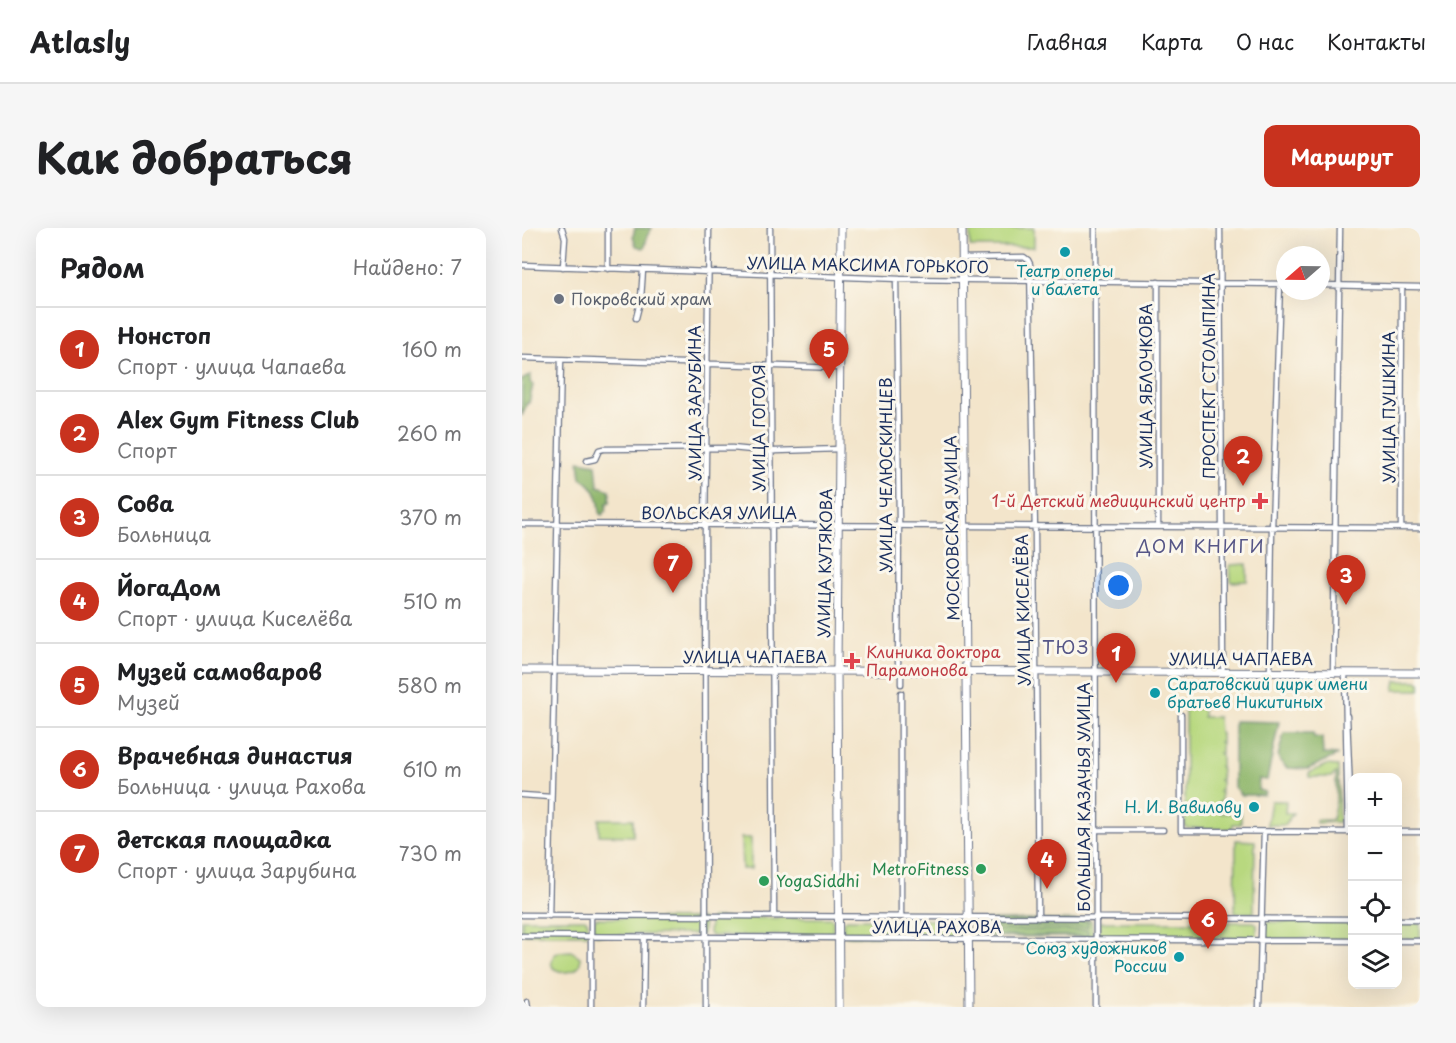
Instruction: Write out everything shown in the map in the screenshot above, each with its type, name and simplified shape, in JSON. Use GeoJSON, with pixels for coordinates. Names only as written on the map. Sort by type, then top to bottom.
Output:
{"type":"FeatureCollection","features":[{"type":"Feature","properties":{"kind":"street"},"geometry":{"type":"LineString","coordinates":[[562,228],[565,238],[563,267]]}},
{"type":"Feature","properties":{"kind":"street"},"geometry":{"type":"LineString","coordinates":[[608,228],[608,269]]}},
{"type":"Feature","properties":{"kind":"street","name":"УЛИЦА ЗАРУБИНА"},"geometry":{"type":"LineString","coordinates":[[706,1007],[705,525],[709,228]]}},
{"type":"Feature","properties":{"kind":"street","name":"УЛИЦА ГОГОЛЯ"},"geometry":{"type":"LineString","coordinates":[[770,228],[774,916]]}},
{"type":"Feature","properties":{"kind":"street","name":"УЛИЦА КУТЯКОВА"},"geometry":{"type":"LineString","coordinates":[[839,1007],[837,671],[841,228]]}},
{"type":"Feature","properties":{"kind":"street","name":"МОСКОВСКАЯ УЛИЦА"},"geometry":{"type":"LineString","coordinates":[[962,228],[969,1007]]}},
{"type":"Feature","properties":{"kind":"street","name":"БОЛЬШАЯ КАЗАЧЬЯ УЛИЦА"},"geometry":{"type":"LineString","coordinates":[[1095,228],[1096,1007]]}},
{"type":"Feature","properties":{"kind":"street","name":"ПРОСПЕКТ СТОЛЫПИНА"},"geometry":{"type":"LineString","coordinates":[[1220,228],[1223,667]]}},
{"type":"Feature","properties":{"kind":"street"},"geometry":{"type":"LineString","coordinates":[[1333,673],[1340,228]]}},
{"type":"Feature","properties":{"kind":"street","name":"УЛИЦА КИСЕЛЁВА"},"geometry":{"type":"LineString","coordinates":[[962,258],[1024,257],[1030,264],[1038,918]]}},
{"type":"Feature","properties":{"kind":"street","name":"УЛИЦА МАКСИМА ГОРЬКОГО"},"geometry":{"type":"LineString","coordinates":[[522,265],[896,279],[1276,284]]}},
{"type":"Feature","properties":{"kind":"street"},"geometry":{"type":"LineString","coordinates":[[636,318],[642,290],[643,270]]}},
{"type":"Feature","properties":{"kind":"street","name":"УЛИЦА ЧЕЛЮСКИНЦЕВ"},"geometry":{"type":"LineString","coordinates":[[896,279],[901,684]]}},
{"type":"Feature","properties":{"kind":"street","name":"УЛИЦА ЯБЛОЧКОВА"},"geometry":{"type":"LineString","coordinates":[[1158,282],[1158,526]]}},
{"type":"Feature","properties":{"kind":"street"},"geometry":{"type":"LineString","coordinates":[[1330,285],[1420,287]]}},
{"type":"Feature","properties":{"kind":"street","name":"УЛИЦА ПУШКИНА"},"geometry":{"type":"LineString","coordinates":[[1401,528],[1402,287]]}},
{"type":"Feature","properties":{"kind":"street"},"geometry":{"type":"LineString","coordinates":[[1270,673],[1272,527],[1281,300]]}},
{"type":"Feature","properties":{"kind":"street"},"geometry":{"type":"LineString","coordinates":[[522,358],[840,368]]}},
{"type":"Feature","properties":{"kind":"street"},"geometry":{"type":"LineString","coordinates":[[549,916],[561,360]]}},
{"type":"Feature","properties":{"kind":"street"},"geometry":{"type":"LineString","coordinates":[[586,461],[595,459],[599,450],[706,448],[752,450],[756,453],[840,449]]}},
{"type":"Feature","properties":{"kind":"street","name":"ВОЛЬСКАЯ УЛИЦА"},"geometry":{"type":"LineString","coordinates":[[522,524],[1420,528]]}},
{"type":"Feature","properties":{"kind":"street","name":"УЛИЦА ЧАПАЕВА"},"geometry":{"type":"LineString","coordinates":[[522,670],[1420,673]]}},
{"type":"Feature","properties":{"kind":"street"},"geometry":{"type":"LineString","coordinates":[[1345,673],[1349,721],[1350,827]]}},
{"type":"Feature","properties":{"kind":"street"},"geometry":{"type":"LineString","coordinates":[[901,693],[901,917]]}},
{"type":"Feature","properties":{"kind":"street"},"geometry":{"type":"LineString","coordinates":[[1181,715],[1181,831],[1348,832]]}},
{"type":"Feature","properties":{"kind":"street"},"geometry":{"type":"LineString","coordinates":[[522,795],[551,797]]}},
{"type":"Feature","properties":{"kind":"street"},"geometry":{"type":"LineString","coordinates":[[1095,830],[1163,830]]}},
{"type":"Feature","properties":{"kind":"street"},"geometry":{"type":"LineString","coordinates":[[1259,1007],[1264,832]]}},
{"type":"Feature","properties":{"kind":"street"},"geometry":{"type":"LineString","coordinates":[[1402,832],[1420,832]]}},
{"type":"Feature","properties":{"kind":"street","name":"УЛИЦА РАХОВА"},"geometry":{"type":"LineString","coordinates":[[522,915],[1095,919]]}},
{"type":"Feature","properties":{"kind":"street"},"geometry":{"type":"LineString","coordinates":[[591,916],[591,1007]]}},
{"type":"Feature","properties":{"kind":"street"},"geometry":{"type":"LineString","coordinates":[[1095,919],[1348,919]]}},
{"type":"Feature","properties":{"kind":"street"},"geometry":{"type":"LineString","coordinates":[[1402,920],[1420,920]]}},
{"type":"Feature","properties":{"kind":"street","name":"УЛИЦА РАХОВА"},"geometry":{"type":"LineString","coordinates":[[522,936],[1348,941]]}},
{"type":"Feature","properties":{"kind":"street"},"geometry":{"type":"LineString","coordinates":[[643,1007],[644,937]]}},
{"type":"Feature","properties":{"kind":"street"},"geometry":{"type":"LineString","coordinates":[[1402,941],[1420,941]]}},
{"type":"Feature","properties":{"kind":"street"},"geometry":{"type":"LineString","coordinates":[[527,1001],[528,1007]]}},
{"type":"Feature","properties":{"kind":"green space"},"geometry":{"type":"Polygon","coordinates":[[[635,228],[652,228],[643,248],[636,246],[633,236],[635,228]]]}},
{"type":"Feature","properties":{"kind":"green space"},"geometry":{"type":"Polygon","coordinates":[[[970,228],[1034,228],[1034,247],[970,247],[970,228]]]}},
{"type":"Feature","properties":{"kind":"green space"},"geometry":{"type":"Polygon","coordinates":[[[531,375],[530,382],[533,385],[529,403],[522,416],[522,380],[531,375]]]}},
{"type":"Feature","properties":{"kind":"green space"},"geometry":{"type":"Polygon","coordinates":[[[579,461],[596,464],[598,486],[610,490],[610,502],[607,503],[606,511],[602,515],[596,493],[581,478],[579,461]]]}},
{"type":"Feature","properties":{"kind":"green space"},"geometry":{"type":"Polygon","coordinates":[[[1247,564],[1247,581],[1231,582],[1230,565],[1247,564]]]}},
{"type":"Feature","properties":{"kind":"green space"},"geometry":{"type":"Polygon","coordinates":[[[1396,681],[1418,681],[1420,690],[1394,690],[1396,681]]]}},
{"type":"Feature","properties":{"kind":"green space"},"geometry":{"type":"Polygon","coordinates":[[[1185,708],[1203,708],[1203,717],[1218,717],[1219,733],[1221,733],[1221,742],[1219,742],[1221,753],[1219,753],[1221,766],[1219,766],[1221,780],[1219,780],[1221,791],[1219,792],[1221,802],[1219,802],[1221,813],[1241,813],[1241,824],[1233,824],[1232,829],[1187,828],[1185,826],[1185,708]]]}},
{"type":"Feature","properties":{"kind":"green space"},"geometry":{"type":"Polygon","coordinates":[[[1234,721],[1279,722],[1267,780],[1259,779],[1258,790],[1265,792],[1264,795],[1241,795],[1234,787],[1234,721]]]}},
{"type":"Feature","properties":{"kind":"green space"},"geometry":{"type":"Polygon","coordinates":[[[1284,733],[1313,733],[1314,737],[1322,738],[1323,754],[1338,755],[1308,769],[1287,768],[1278,756],[1284,733]]]}},
{"type":"Feature","properties":{"kind":"green space"},"geometry":{"type":"Polygon","coordinates":[[[1326,765],[1338,766],[1339,822],[1316,823],[1316,820],[1332,820],[1336,802],[1336,773],[1331,777],[1309,777],[1309,773],[1326,765]]]}},
{"type":"Feature","properties":{"kind":"green space"},"geometry":{"type":"Polygon","coordinates":[[[1271,801],[1286,801],[1285,813],[1293,813],[1285,825],[1267,825],[1271,801]]]}},
{"type":"Feature","properties":{"kind":"green space"},"geometry":{"type":"Polygon","coordinates":[[[599,819],[633,819],[633,836],[599,835],[599,819]]]}},
{"type":"Feature","properties":{"kind":"green space"},"geometry":{"type":"Polygon","coordinates":[[[741,838],[751,838],[751,869],[742,869],[741,838]]]}},
{"type":"Feature","properties":{"kind":"green space"},"geometry":{"type":"Polygon","coordinates":[[[1236,840],[1255,841],[1254,913],[1235,913],[1236,840]]]}},
{"type":"Feature","properties":{"kind":"green space"},"geometry":{"type":"Polygon","coordinates":[[[596,918],[701,919],[704,921],[703,934],[597,935],[594,932],[596,918]]]}},
{"type":"Feature","properties":{"kind":"green space"},"geometry":{"type":"Polygon","coordinates":[[[712,918],[831,918],[833,935],[711,936],[709,933],[712,918]]]}},
{"type":"Feature","properties":{"kind":"green space"},"geometry":{"type":"Polygon","coordinates":[[[522,919],[585,919],[588,922],[587,934],[522,934],[522,919]]]}},
{"type":"Feature","properties":{"kind":"green space"},"geometry":{"type":"Polygon","coordinates":[[[847,919],[961,920],[965,922],[965,934],[962,936],[846,936],[843,933],[843,922],[847,919]]]}},
{"type":"Feature","properties":{"kind":"green space"},"geometry":{"type":"Polygon","coordinates":[[[975,920],[1091,920],[1093,935],[1091,937],[975,937],[973,935],[975,920]]]}},
{"type":"Feature","properties":{"kind":"green space"},"geometry":{"type":"Polygon","coordinates":[[[991,921],[1088,921],[1088,927],[991,927],[991,921]]]}},
{"type":"Feature","properties":{"kind":"green space"},"geometry":{"type":"Polygon","coordinates":[[[1100,922],[1254,922],[1257,924],[1257,936],[1253,938],[1101,936],[1098,935],[1100,922]]]}},
{"type":"Feature","properties":{"kind":"green space"},"geometry":{"type":"Polygon","coordinates":[[[1267,922],[1348,922],[1348,939],[1270,939],[1265,936],[1267,922]]]}},
{"type":"Feature","properties":{"kind":"green space"},"geometry":{"type":"Polygon","coordinates":[[[1402,923],[1420,923],[1420,939],[1402,939],[1402,923]]]}},
{"type":"Feature","properties":{"kind":"green space"},"geometry":{"type":"Polygon","coordinates":[[[991,930],[1088,930],[1088,936],[991,936],[991,930]]]}},
{"type":"Feature","properties":{"kind":"green space"},"geometry":{"type":"Polygon","coordinates":[[[571,951],[580,957],[579,966],[576,969],[567,972],[553,968],[551,962],[554,955],[571,951]]]}},
{"type":"Feature","properties":{"kind":"place","name":"Театр оперы и балета"},"geometry":{"type":"Point","coordinates":[1065,252]}},
{"type":"Feature","properties":{"kind":"place","name":"Покровский храм"},"geometry":{"type":"Point","coordinates":[559,299]}},
{"type":"Feature","properties":{"kind":"place","name":"Музей самоваров"},"geometry":{"type":"Point","coordinates":[829,379]}},
{"type":"Feature","properties":{"kind":"place","name":"Alex Gym Fitness Club"},"geometry":{"type":"Point","coordinates":[1243,486]}},
{"type":"Feature","properties":{"kind":"place","name":"1-й Детский медицинский центр"},"geometry":{"type":"Point","coordinates":[1260,501]}},
{"type":"Feature","properties":{"kind":"place","name":"детская площадка"},"geometry":{"type":"Point","coordinates":[673,593]}},
{"type":"Feature","properties":{"kind":"place","name":"Сова"},"geometry":{"type":"Point","coordinates":[1346,605]}},
{"type":"Feature","properties":{"kind":"place","name":"Клиника доктора Парамонова"},"geometry":{"type":"Point","coordinates":[852,661]}},
{"type":"Feature","properties":{"kind":"place","name":"Нонстоп"},"geometry":{"type":"Point","coordinates":[1116,683]}},
{"type":"Feature","properties":{"kind":"place","name":"Саратовский цирк имени братьев Никитиных"},"geometry":{"type":"Point","coordinates":[1155,693]}},
{"type":"Feature","properties":{"kind":"place","name":"Н. И. Вавилову"},"geometry":{"type":"Point","coordinates":[1254,807]}},
{"type":"Feature","properties":{"kind":"place","name":"MetroFitness"},"geometry":{"type":"Point","coordinates":[981,869]}},
{"type":"Feature","properties":{"kind":"place","name":"YogaSiddhi"},"geometry":{"type":"Point","coordinates":[764,881]}},
{"type":"Feature","properties":{"kind":"place","name":"ЙогаДом"},"geometry":{"type":"Point","coordinates":[1047,889]}},
{"type":"Feature","properties":{"kind":"place","name":"Врачебная династия"},"geometry":{"type":"Point","coordinates":[1208,949]}},
{"type":"Feature","properties":{"kind":"place","name":"Союз художников России"},"geometry":{"type":"Point","coordinates":[1179,957]}},
{"type":"Feature","properties":{"kind":"district","name":"ДОМ КНИГИ"},"geometry":{"type":"Point","coordinates":[1201,547]}},
{"type":"Feature","properties":{"kind":"district","name":"ТЮЗ"},"geometry":{"type":"Point","coordinates":[1066,648]}}]}
